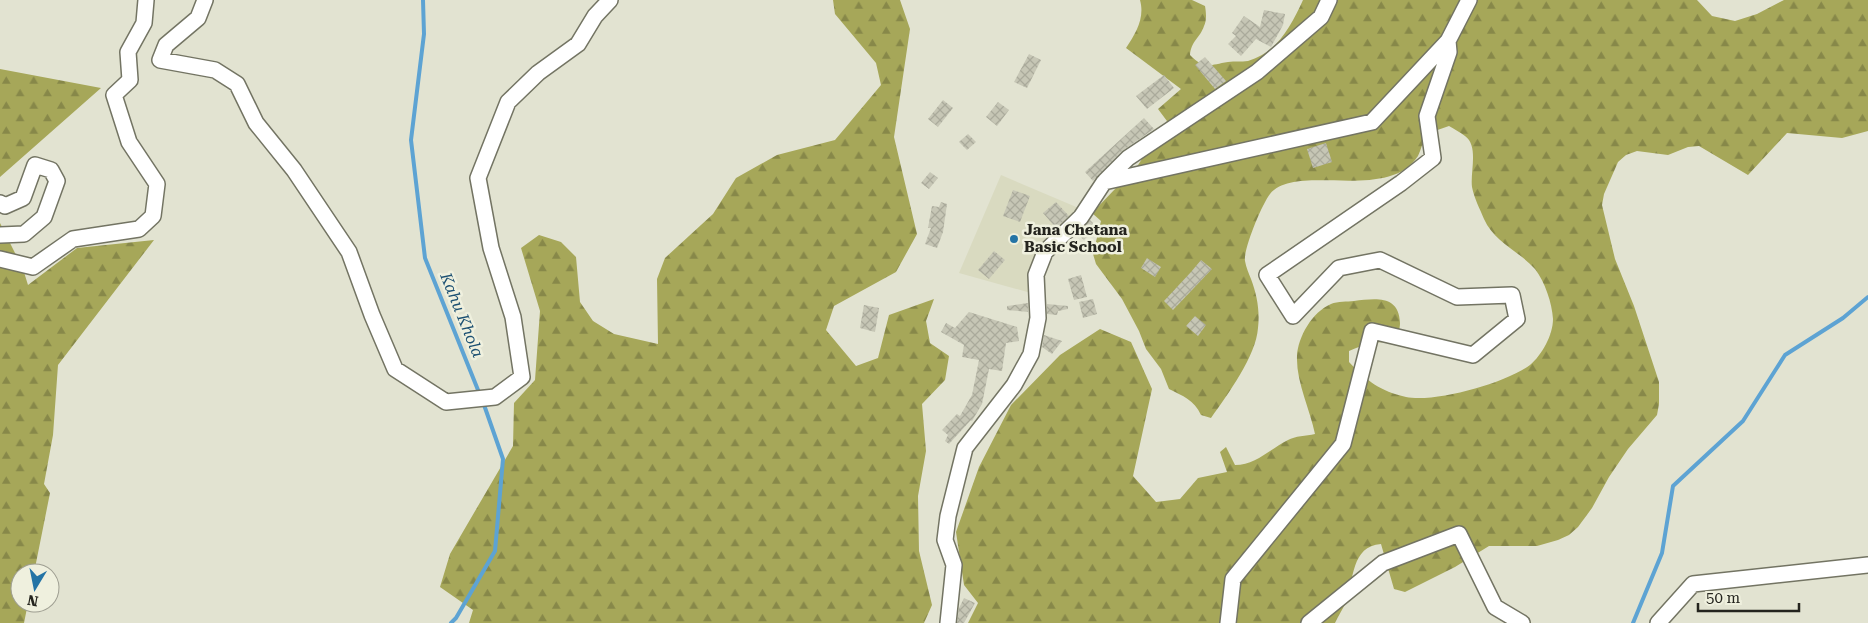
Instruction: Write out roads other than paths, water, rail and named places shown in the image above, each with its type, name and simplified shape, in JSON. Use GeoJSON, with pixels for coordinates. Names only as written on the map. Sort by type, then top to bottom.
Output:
{"type":"FeatureCollection","features":[{"type":"Feature","properties":{"kind":"street"},"geometry":{"type":"LineString","coordinates":[[0,259],[33,267],[73,239],[139,229],[154,216],[157,184],[129,142],[114,95],[130,80],[128,52],[144,23],[146,0]]}},
{"type":"Feature","properties":{"kind":"street"},"geometry":{"type":"LineString","coordinates":[[205,0],[198,18],[166,45],[160,60],[215,70],[237,84],[256,123],[294,170],[350,252],[372,315],[395,368],[446,402],[495,397],[522,378],[513,318],[491,248],[478,178],[508,102],[538,73],[578,44],[596,16],[610,0]]}},
{"type":"Feature","properties":{"kind":"street"},"geometry":{"type":"LineString","coordinates":[[948,623],[954,565],[945,540],[948,516],[965,448],[1014,385],[1030,354],[1038,318],[1036,275],[1045,252],[1081,216],[1104,182],[1128,158],[1256,72],[1321,17],[1329,0]]}},
{"type":"Feature","properties":{"kind":"street"},"geometry":{"type":"LineString","coordinates":[[1104,182],[1372,122],[1448,41],[1469,0]]}},
{"type":"Feature","properties":{"kind":"street"},"geometry":{"type":"LineString","coordinates":[[1228,623],[1234,579],[1343,444],[1372,331],[1473,356],[1517,319],[1512,295],[1457,297],[1380,260],[1339,268],[1293,316],[1266,275],[1401,183],[1433,158],[1427,116],[1449,52],[1448,41]]}},
{"type":"Feature","properties":{"kind":"street"},"geometry":{"type":"LineString","coordinates":[[0,202],[5,206],[23,198],[35,165],[52,170],[58,181],[44,216],[24,234],[0,235]]}},
{"type":"Feature","properties":{"kind":"street"},"geometry":{"type":"LineString","coordinates":[[1309,623],[1383,563],[1459,534],[1495,607],[1522,623]]}},
{"type":"Feature","properties":{"kind":"street"},"geometry":{"type":"LineString","coordinates":[[1658,623],[1693,584],[1868,565]]}},
{"type":"Feature","properties":{"kind":"waterway","name":"Kahu Khola"},"geometry":{"type":"LineString","coordinates":[[423,0],[424,34],[411,140],[425,258],[480,395]]}},
{"type":"Feature","properties":{"kind":"waterway"},"geometry":{"type":"LineString","coordinates":[[1633,623],[1662,553],[1673,486],[1743,421],[1785,355],[1843,318],[1868,297]]}},
{"type":"Feature","properties":{"kind":"waterway","name":"Kahu Khola"},"geometry":{"type":"LineString","coordinates":[[451,623],[456,618],[495,551],[503,459],[483,402]]}},
{"type":"Feature","properties":{"kind":"place","name":"Jana Chetana Basic School"},"geometry":{"type":"Point","coordinates":[1014,239]}}]}
